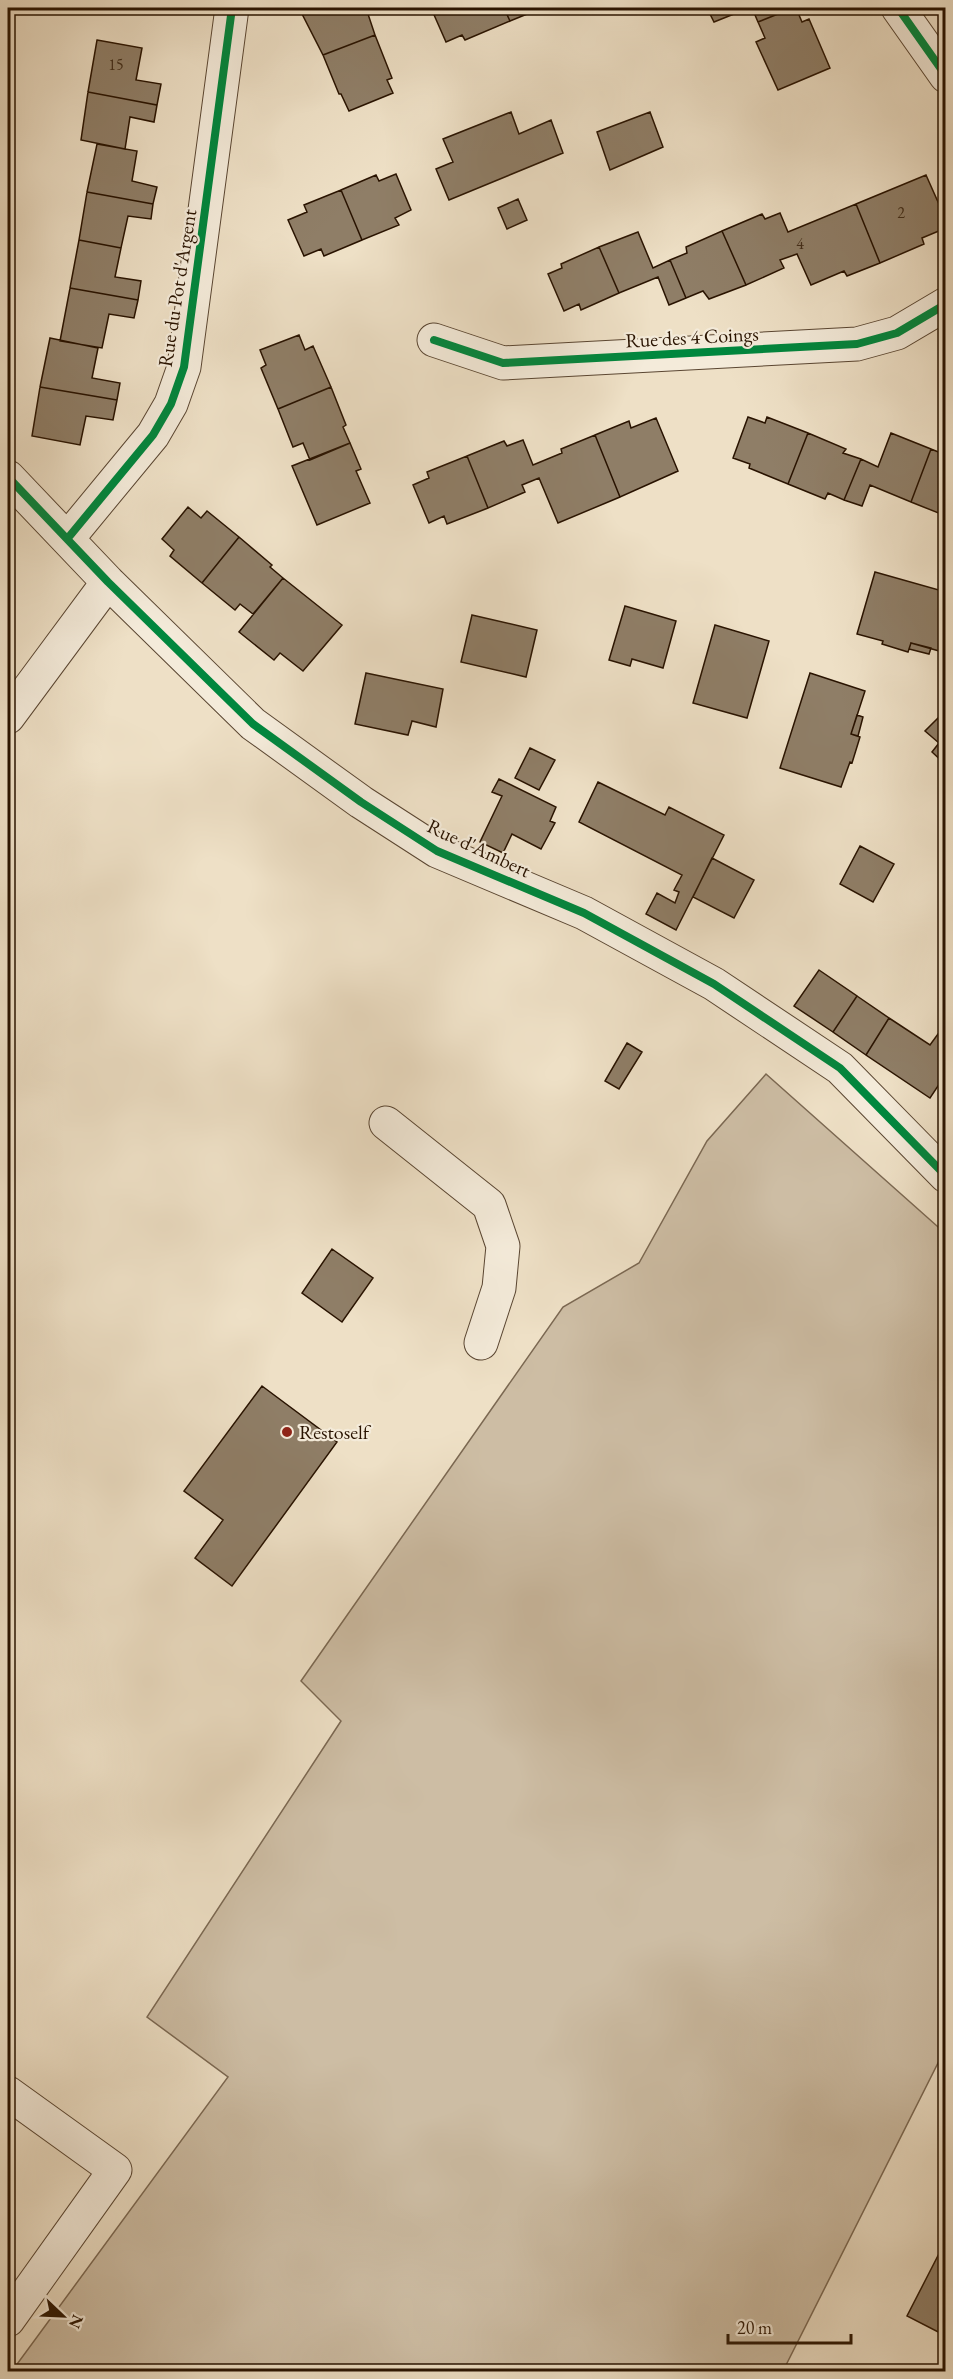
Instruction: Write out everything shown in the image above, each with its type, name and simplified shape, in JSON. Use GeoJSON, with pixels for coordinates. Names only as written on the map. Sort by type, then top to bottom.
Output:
{"type":"FeatureCollection","features":[{"type":"Feature","properties":{"kind":"street","name":"Rue du Pot d'Argent"},"geometry":{"type":"LineString","coordinates":[[68,538],[153,435],[171,404],[184,367],[232,8]]}},
{"type":"Feature","properties":{"kind":"street"},"geometry":{"type":"LineString","coordinates":[[898,8],[945,76]]}},
{"type":"Feature","properties":{"kind":"street","name":"Rue des 4 Coings"},"geometry":{"type":"LineString","coordinates":[[434,340],[503,363],[857,344],[897,333],[945,304]]}},
{"type":"Feature","properties":{"kind":"street","name":"Rue d'Ambert"},"geometry":{"type":"LineString","coordinates":[[8,477],[108,582],[253,723],[361,802],[437,850],[584,913],[714,984],[840,1068],[945,1176]]}},
{"type":"Feature","properties":{"kind":"street"},"geometry":{"type":"LineString","coordinates":[[8,717],[108,582]]}},
{"type":"Feature","properties":{"kind":"street"},"geometry":{"type":"LineString","coordinates":[[386,1123],[489,1205],[503,1246],[499,1288],[481,1343]]}},
{"type":"Feature","properties":{"kind":"street"},"geometry":{"type":"LineString","coordinates":[[8,2093],[115,2170],[11,2309]]}},
{"type":"Feature","properties":{"kind":"shaded area"},"geometry":{"type":"Polygon","coordinates":[[[766,1074],[946,1234],[945,2049],[783,2371],[12,2371],[228,2077],[147,2017],[341,1721],[301,1681],[563,1307],[639,1263],[707,1141],[766,1074]]]}},
{"type":"Feature","properties":{"kind":"building"},"geometry":{"type":"Polygon","coordinates":[[[299,8],[366,8],[375,35],[323,55],[299,8]]]}},
{"type":"Feature","properties":{"kind":"building"},"geometry":{"type":"Polygon","coordinates":[[[431,8],[504,8],[510,21],[465,40],[462,35],[446,42],[431,8]]]}},
{"type":"Feature","properties":{"kind":"building"},"geometry":{"type":"Polygon","coordinates":[[[504,8],[542,8],[510,21],[504,8]]]}},
{"type":"Feature","properties":{"kind":"building"},"geometry":{"type":"Polygon","coordinates":[[[707,8],[749,8],[714,22],[707,8]]]}},
{"type":"Feature","properties":{"kind":"building"},"geometry":{"type":"Polygon","coordinates":[[[752,8],[793,8],[758,22],[752,8]]]}},
{"type":"Feature","properties":{"kind":"building"},"geometry":{"type":"Polygon","coordinates":[[[796,8],[802,22],[809,19],[830,68],[778,90],[756,42],[765,38],[758,22],[796,8]]]}},
{"type":"Feature","properties":{"kind":"building"},"geometry":{"type":"Polygon","coordinates":[[[375,35],[392,78],[387,80],[393,93],[349,111],[339,94],[323,55],[375,35]]]}},
{"type":"Feature","properties":{"kind":"building"},"geometry":{"type":"Polygon","coordinates":[[[97,40],[142,48],[136,80],[161,84],[157,105],[88,92],[97,40]]]}},
{"type":"Feature","properties":{"kind":"building"},"geometry":{"type":"Polygon","coordinates":[[[88,92],[157,105],[154,122],[130,117],[125,149],[81,140],[88,92]]]}},
{"type":"Feature","properties":{"kind":"building"},"geometry":{"type":"Polygon","coordinates":[[[511,112],[519,134],[551,120],[563,153],[449,200],[436,169],[453,162],[443,139],[511,112]]]}},
{"type":"Feature","properties":{"kind":"building"},"geometry":{"type":"Polygon","coordinates":[[[650,112],[663,147],[610,170],[597,132],[650,112]]]}},
{"type":"Feature","properties":{"kind":"building"},"geometry":{"type":"Polygon","coordinates":[[[97,144],[137,151],[132,181],[157,187],[153,204],[87,192],[97,144]]]}},
{"type":"Feature","properties":{"kind":"building"},"geometry":{"type":"Polygon","coordinates":[[[396,174],[411,210],[395,218],[399,225],[362,240],[341,190],[376,175],[379,181],[396,174]]]}},
{"type":"Feature","properties":{"kind":"building"},"geometry":{"type":"Polygon","coordinates":[[[926,175],[946,220],[946,228],[922,238],[924,244],[880,263],[856,204],[926,175]]]}},
{"type":"Feature","properties":{"kind":"building"},"geometry":{"type":"Polygon","coordinates":[[[341,190],[362,240],[324,256],[321,249],[304,256],[288,220],[307,212],[304,205],[341,190]]]}},
{"type":"Feature","properties":{"kind":"building"},"geometry":{"type":"Polygon","coordinates":[[[87,192],[153,204],[151,219],[128,216],[121,248],[79,240],[87,192]]]}},
{"type":"Feature","properties":{"kind":"building"},"geometry":{"type":"Polygon","coordinates":[[[518,199],[527,220],[507,229],[498,208],[518,199]]]}},
{"type":"Feature","properties":{"kind":"building"},"geometry":{"type":"Polygon","coordinates":[[[856,204],[880,263],[847,276],[844,271],[811,285],[797,254],[780,260],[784,268],[746,285],[722,231],[762,214],[765,219],[780,213],[788,232],[856,204]]]}},
{"type":"Feature","properties":{"kind":"building"},"geometry":{"type":"Polygon","coordinates":[[[722,231],[746,285],[709,299],[703,291],[686,298],[670,260],[687,253],[686,247],[722,231]]]}},
{"type":"Feature","properties":{"kind":"building"},"geometry":{"type":"Polygon","coordinates":[[[638,232],[653,268],[670,260],[686,298],[669,305],[658,277],[619,293],[599,247],[638,232]]]}},
{"type":"Feature","properties":{"kind":"building"},"geometry":{"type":"Polygon","coordinates":[[[79,240],[121,248],[115,277],[141,281],[138,300],[70,288],[79,240]]]}},
{"type":"Feature","properties":{"kind":"building"},"geometry":{"type":"Polygon","coordinates":[[[599,247],[619,293],[581,310],[579,304],[564,311],[548,274],[562,268],[561,264],[599,247]]]}},
{"type":"Feature","properties":{"kind":"building"},"geometry":{"type":"Polygon","coordinates":[[[70,288],[138,300],[134,318],[109,314],[102,348],[60,341],[70,288]]]}},
{"type":"Feature","properties":{"kind":"building"},"geometry":{"type":"Polygon","coordinates":[[[299,335],[305,350],[313,346],[331,387],[278,409],[261,368],[266,365],[260,350],[299,335]]]}},
{"type":"Feature","properties":{"kind":"building"},"geometry":{"type":"Polygon","coordinates":[[[50,338],[98,348],[92,378],[120,383],[117,400],[40,387],[50,338]]]}},
{"type":"Feature","properties":{"kind":"building"},"geometry":{"type":"Polygon","coordinates":[[[40,387],[117,400],[113,420],[86,416],[80,445],[32,436],[40,387]]]}},
{"type":"Feature","properties":{"kind":"building"},"geometry":{"type":"Polygon","coordinates":[[[331,387],[346,425],[343,427],[350,443],[310,460],[303,443],[293,447],[278,409],[331,387]]]}},
{"type":"Feature","properties":{"kind":"building"},"geometry":{"type":"Polygon","coordinates":[[[748,417],[765,423],[767,417],[808,433],[788,484],[749,468],[750,464],[733,458],[748,417]]]}},
{"type":"Feature","properties":{"kind":"building"},"geometry":{"type":"Polygon","coordinates":[[[656,418],[678,471],[620,497],[595,435],[629,421],[631,428],[656,418]]]}},
{"type":"Feature","properties":{"kind":"building"},"geometry":{"type":"Polygon","coordinates":[[[808,433],[846,449],[843,453],[861,459],[844,500],[828,493],[825,499],[788,484],[808,433]]]}},
{"type":"Feature","properties":{"kind":"building"},"geometry":{"type":"Polygon","coordinates":[[[891,433],[931,449],[911,502],[870,485],[862,506],[844,500],[861,459],[878,467],[891,433]]]}},
{"type":"Feature","properties":{"kind":"building"},"geometry":{"type":"Polygon","coordinates":[[[595,435],[620,497],[558,523],[539,478],[522,485],[525,492],[488,508],[467,456],[504,441],[507,446],[523,440],[533,465],[562,453],[561,449],[595,435]]]}},
{"type":"Feature","properties":{"kind":"building"},"geometry":{"type":"Polygon","coordinates":[[[350,443],[361,469],[356,471],[370,503],[317,525],[292,466],[350,443]]]}},
{"type":"Feature","properties":{"kind":"building"},"geometry":{"type":"Polygon","coordinates":[[[931,449],[946,455],[946,516],[911,502],[931,449]]]}},
{"type":"Feature","properties":{"kind":"building"},"geometry":{"type":"Polygon","coordinates":[[[467,456],[488,508],[447,524],[444,516],[429,523],[413,485],[429,478],[427,472],[467,456]]]}},
{"type":"Feature","properties":{"kind":"building"},"geometry":{"type":"Polygon","coordinates":[[[188,507],[201,518],[207,511],[239,537],[202,583],[170,556],[174,550],[162,539],[188,507]]]}},
{"type":"Feature","properties":{"kind":"building"},"geometry":{"type":"Polygon","coordinates":[[[239,537],[272,565],[270,567],[283,578],[253,614],[240,604],[235,610],[202,583],[239,537]]]}},
{"type":"Feature","properties":{"kind":"building"},"geometry":{"type":"Polygon","coordinates":[[[875,572],[946,592],[946,653],[911,643],[908,652],[882,644],[883,641],[857,634],[875,572]]]}},
{"type":"Feature","properties":{"kind":"building"},"geometry":{"type":"Polygon","coordinates":[[[283,578],[342,625],[303,671],[280,653],[274,660],[239,632],[283,578]]]}},
{"type":"Feature","properties":{"kind":"building"},"geometry":{"type":"Polygon","coordinates":[[[625,606],[676,621],[663,668],[632,659],[630,666],[609,660],[625,606]]]}},
{"type":"Feature","properties":{"kind":"building"},"geometry":{"type":"Polygon","coordinates":[[[472,615],[537,630],[526,677],[461,662],[472,615]]]}},
{"type":"Feature","properties":{"kind":"building"},"geometry":{"type":"Polygon","coordinates":[[[715,625],[769,641],[747,718],[693,703],[715,625]]]}},
{"type":"Feature","properties":{"kind":"building"},"geometry":{"type":"Polygon","coordinates":[[[911,643],[931,648],[929,654],[909,649],[911,643]]]}},
{"type":"Feature","properties":{"kind":"building"},"geometry":{"type":"Polygon","coordinates":[[[366,673],[443,689],[436,727],[412,721],[408,735],[355,724],[366,673]]]}},
{"type":"Feature","properties":{"kind":"building"},"geometry":{"type":"Polygon","coordinates":[[[810,673],[865,691],[851,734],[860,737],[841,787],[780,768],[810,673]]]}},
{"type":"Feature","properties":{"kind":"building"},"geometry":{"type":"Polygon","coordinates":[[[946,710],[946,765],[932,752],[939,743],[925,731],[946,710]]]}},
{"type":"Feature","properties":{"kind":"building"},"geometry":{"type":"Polygon","coordinates":[[[857,715],[863,717],[858,736],[851,734],[857,715]]]}},
{"type":"Feature","properties":{"kind":"building"},"geometry":{"type":"Polygon","coordinates":[[[530,748],[555,760],[539,790],[515,778],[530,748]]]}},
{"type":"Feature","properties":{"kind":"building"},"geometry":{"type":"Polygon","coordinates":[[[499,779],[556,807],[550,821],[555,823],[541,849],[512,834],[503,853],[480,842],[502,796],[492,792],[499,779]]]}},
{"type":"Feature","properties":{"kind":"building"},"geometry":{"type":"Polygon","coordinates":[[[598,782],[665,815],[669,807],[724,835],[676,930],[646,914],[657,893],[675,903],[679,892],[674,890],[682,875],[579,822],[598,782]]]}},
{"type":"Feature","properties":{"kind":"building"},"geometry":{"type":"Polygon","coordinates":[[[860,846],[894,864],[873,902],[840,884],[860,846]]]}},
{"type":"Feature","properties":{"kind":"building"},"geometry":{"type":"Polygon","coordinates":[[[712,858],[754,880],[734,918],[693,897],[712,858]]]}},
{"type":"Feature","properties":{"kind":"building"},"geometry":{"type":"Polygon","coordinates":[[[819,970],[857,996],[833,1032],[794,1006],[819,970]]]}},
{"type":"Feature","properties":{"kind":"building"},"geometry":{"type":"Polygon","coordinates":[[[857,996],[889,1018],[866,1055],[833,1032],[857,996]]]}},
{"type":"Feature","properties":{"kind":"building"},"geometry":{"type":"Polygon","coordinates":[[[889,1018],[930,1045],[946,1023],[946,1074],[930,1098],[866,1055],[889,1018]]]}},
{"type":"Feature","properties":{"kind":"building"},"geometry":{"type":"Polygon","coordinates":[[[627,1043],[642,1052],[619,1089],[605,1081],[627,1043]]]}},
{"type":"Feature","properties":{"kind":"building"},"geometry":{"type":"Polygon","coordinates":[[[332,1249],[373,1278],[342,1322],[302,1293],[332,1249]]]}},
{"type":"Feature","properties":{"kind":"building"},"geometry":{"type":"Polygon","coordinates":[[[262,1386],[337,1442],[232,1586],[195,1558],[223,1520],[184,1491],[262,1386]]]}},
{"type":"Feature","properties":{"kind":"building"},"geometry":{"type":"Polygon","coordinates":[[[946,2240],[946,2336],[907,2316],[946,2240]]]}},
{"type":"Feature","properties":{"kind":"cycle path"},"geometry":{"type":"LineString","coordinates":[[68,538],[153,435],[171,404],[184,367],[232,8]]}},
{"type":"Feature","properties":{"kind":"cycle path"},"geometry":{"type":"LineString","coordinates":[[898,8],[946,76]]}},
{"type":"Feature","properties":{"kind":"cycle path"},"geometry":{"type":"LineString","coordinates":[[434,340],[503,363],[857,344],[897,333],[946,304]]}},
{"type":"Feature","properties":{"kind":"cycle path"},"geometry":{"type":"LineString","coordinates":[[8,477],[108,582],[253,724],[361,802],[437,851],[584,913],[714,984],[840,1068],[946,1176]]}},
{"type":"Feature","properties":{"kind":"place","name":"Restoself"},"geometry":{"type":"Point","coordinates":[287,1432]}}]}
